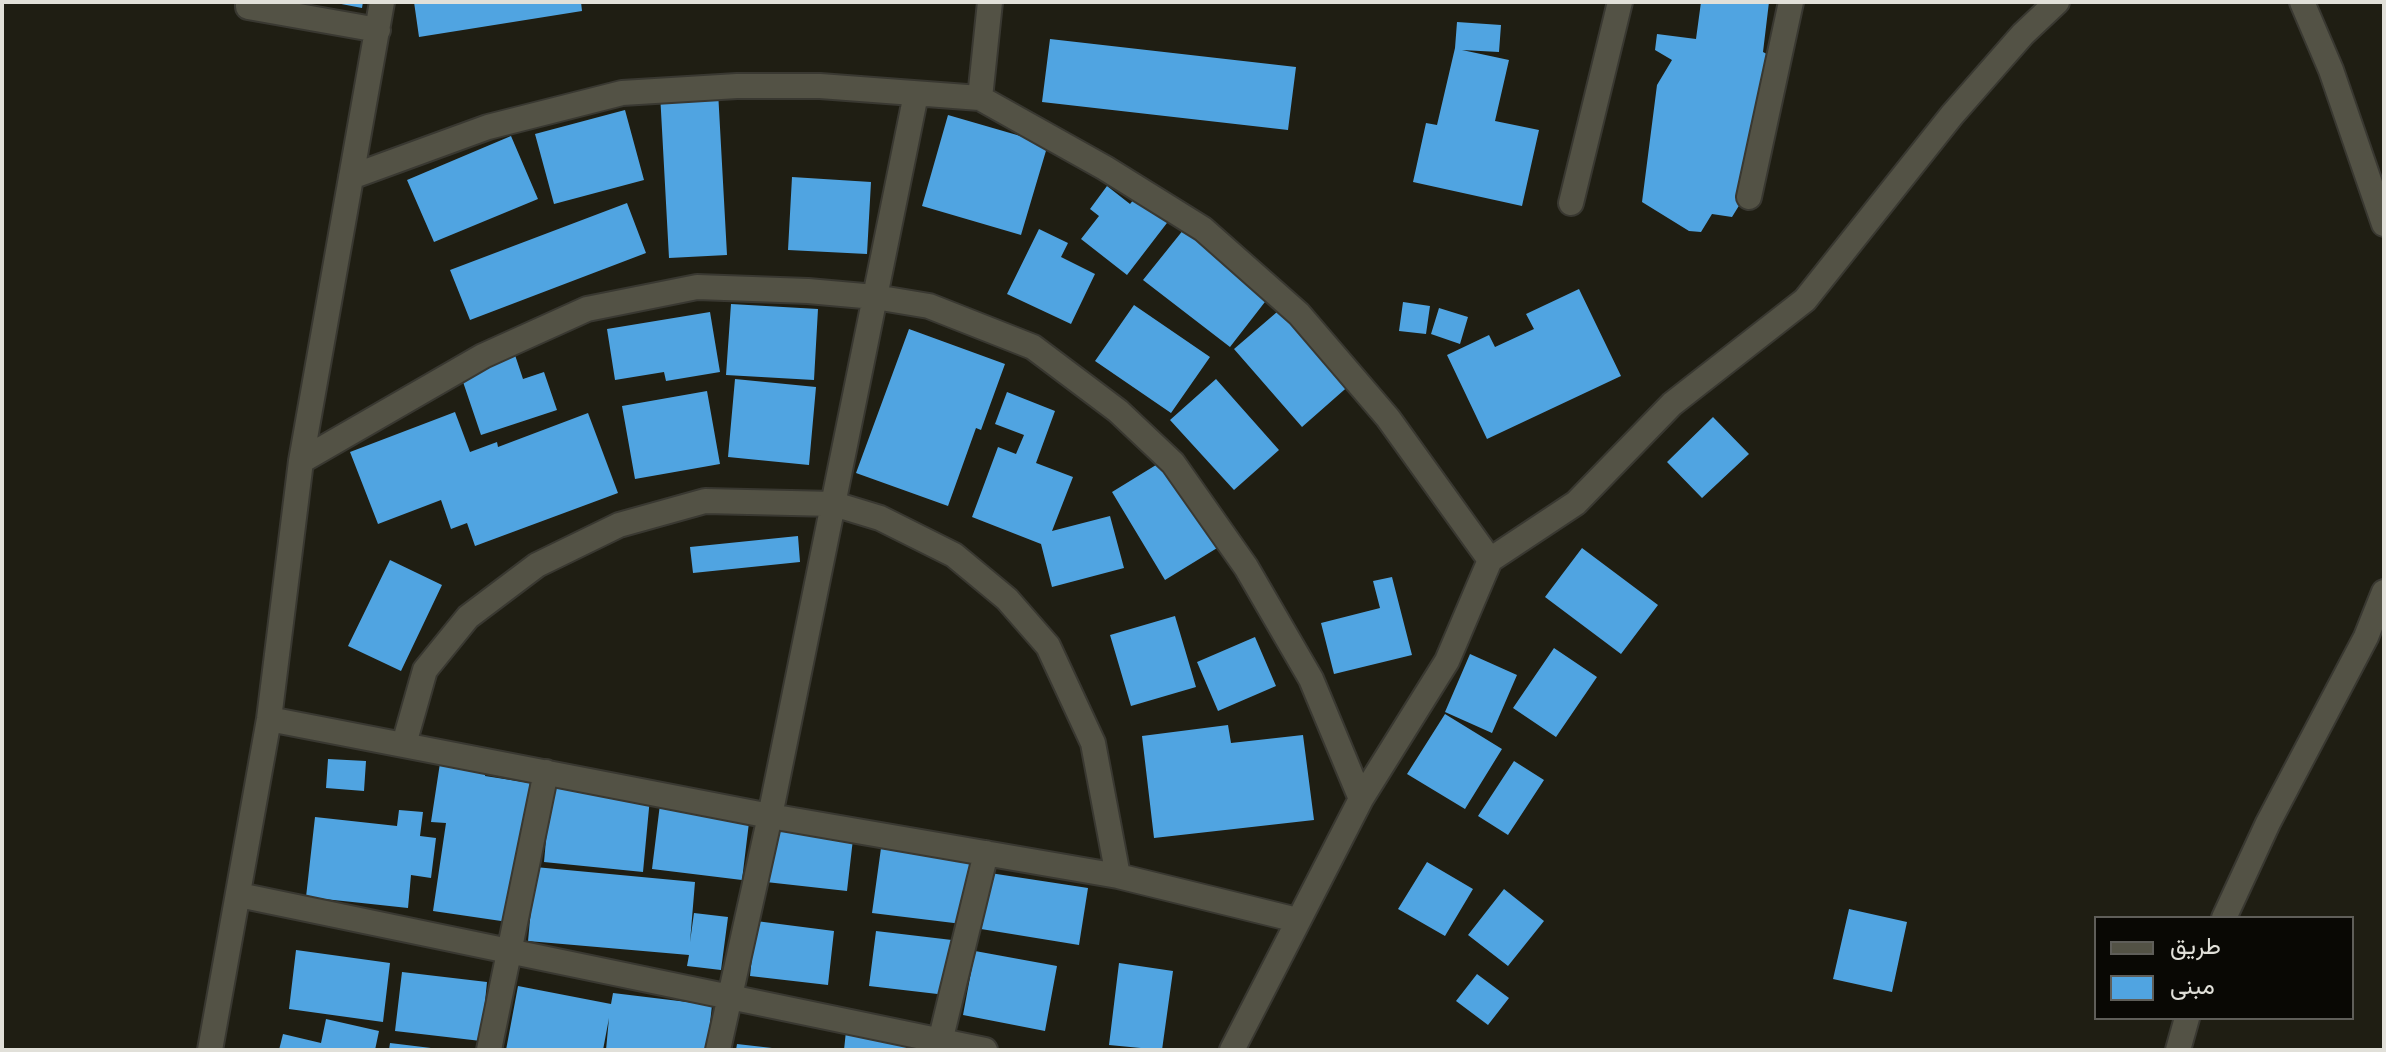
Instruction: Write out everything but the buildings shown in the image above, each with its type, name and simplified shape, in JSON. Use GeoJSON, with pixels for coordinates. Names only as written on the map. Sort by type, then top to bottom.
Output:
{"type":"FeatureCollection","features":[{"type":"Feature","properties":{"kind":"street"},"geometry":{"type":"LineString","coordinates":[[248,2],[248,7],[378,30]]}},
{"type":"Feature","properties":{"kind":"street"},"geometry":{"type":"LineString","coordinates":[[210,1050],[269,719],[301,461],[382,2]]}},
{"type":"Feature","properties":{"kind":"street"},"geometry":{"type":"LineString","coordinates":[[980,98],[990,2]]}},
{"type":"Feature","properties":{"kind":"street"},"geometry":{"type":"LineString","coordinates":[[1571,203],[1620,2]]}},
{"type":"Feature","properties":{"kind":"street"},"geometry":{"type":"LineString","coordinates":[[1749,197],[1791,2]]}},
{"type":"Feature","properties":{"kind":"street"},"geometry":{"type":"LineString","coordinates":[[1232,1050],[1361,799],[1447,661],[1490,560],[1576,503],[1672,404],[1805,300],[1952,115],[2023,34],[2057,2]]}},
{"type":"Feature","properties":{"kind":"street"},"geometry":{"type":"LineString","coordinates":[[2302,2],[2331,70],[2384,224]]}},
{"type":"Feature","properties":{"kind":"street"},"geometry":{"type":"LineString","coordinates":[[351,177],[488,127],[622,93],[737,86],[820,86],[980,98],[1105,168],[1203,229],[1299,314],[1388,418],[1490,560]]}},
{"type":"Feature","properties":{"kind":"street"},"geometry":{"type":"LineString","coordinates":[[718,1050],[770,816],[916,94]]}},
{"type":"Feature","properties":{"kind":"street"},"geometry":{"type":"LineString","coordinates":[[301,461],[483,356],[587,309],[697,287],[808,291],[929,306],[1033,347],[1118,411],[1173,463],[1246,567],[1311,679],[1361,799]]}},
{"type":"Feature","properties":{"kind":"street"},"geometry":{"type":"LineString","coordinates":[[404,744],[425,670],[468,617],[537,565],[619,525],[705,501],[834,504],[880,518],[954,555],[1007,599],[1048,646],[1093,743],[1118,876]]}},
{"type":"Feature","properties":{"kind":"street"},"geometry":{"type":"LineString","coordinates":[[2225,916],[2268,823],[2366,637],[2384,592]]}},
{"type":"Feature","properties":{"kind":"street"},"geometry":{"type":"LineString","coordinates":[[269,719],[770,816],[1118,876],[1297,920]]}},
{"type":"Feature","properties":{"kind":"street"},"geometry":{"type":"LineString","coordinates":[[489,1050],[546,772]]}},
{"type":"Feature","properties":{"kind":"street"},"geometry":{"type":"LineString","coordinates":[[939,1045],[986,853]]}},
{"type":"Feature","properties":{"kind":"street"},"geometry":{"type":"LineString","coordinates":[[239,895],[731,996],[939,1045],[985,1050]]}},
{"type":"Feature","properties":{"kind":"street"},"geometry":{"type":"LineString","coordinates":[[2178,1050],[2186,1020]]}}]}
